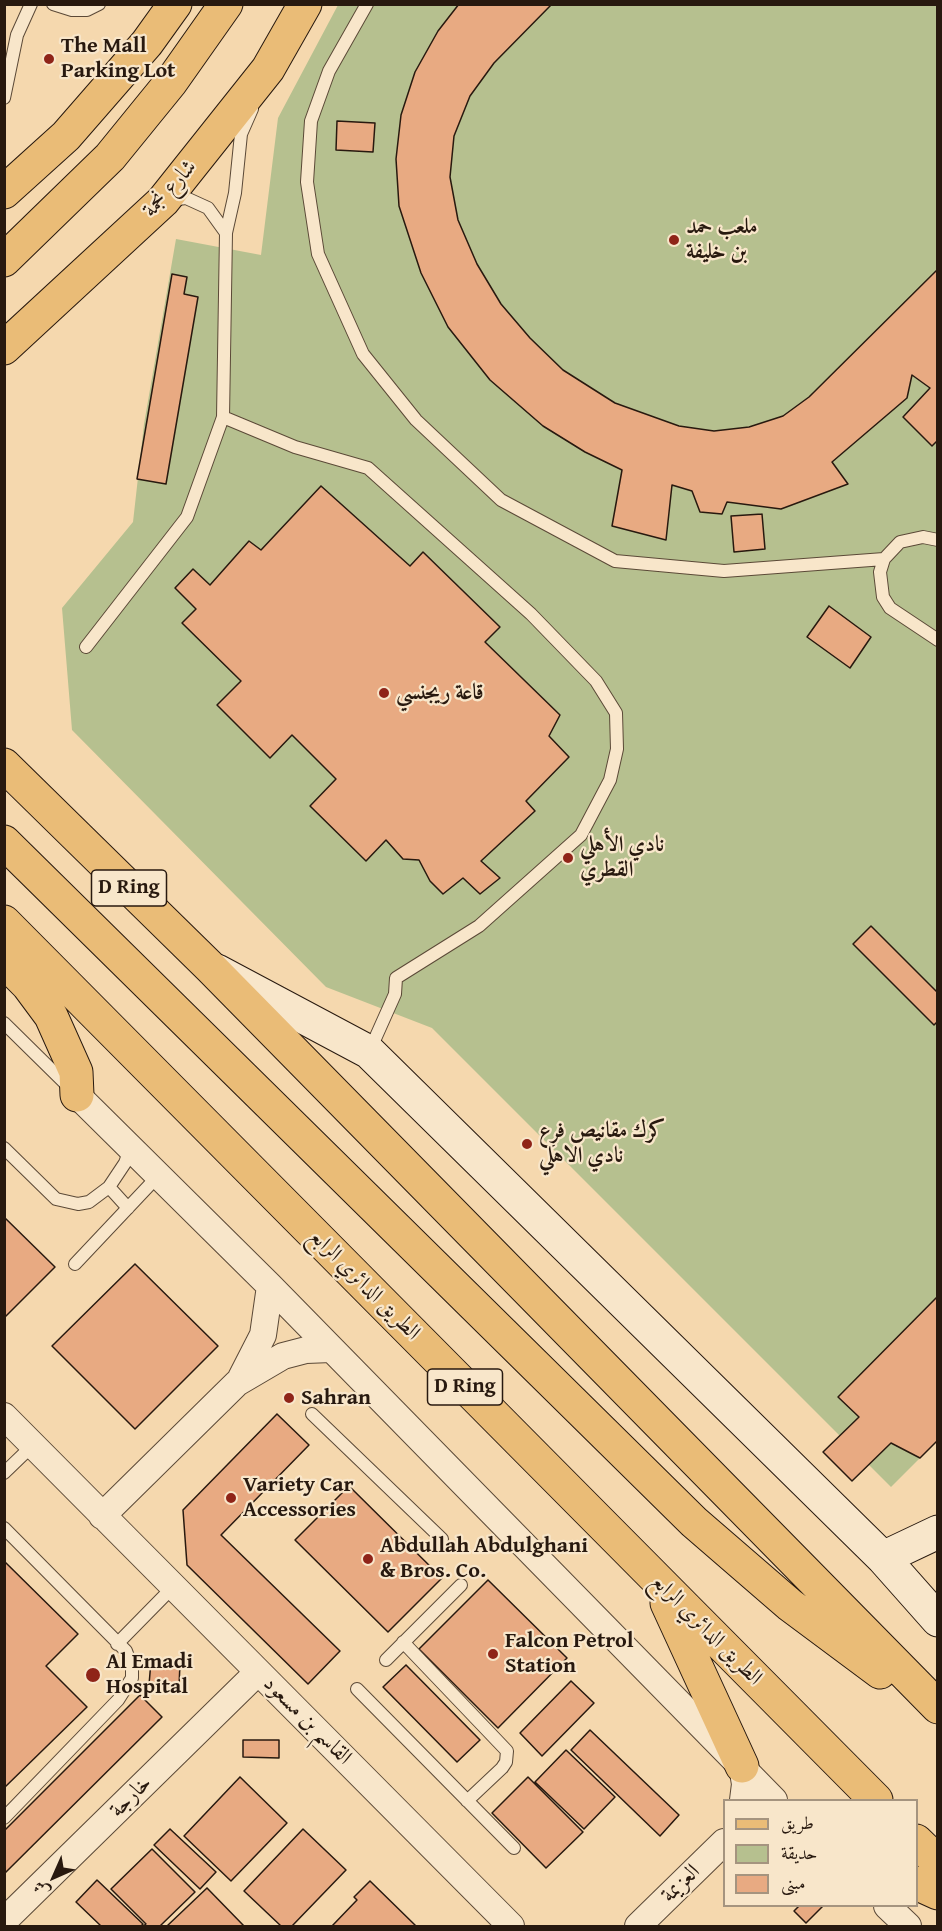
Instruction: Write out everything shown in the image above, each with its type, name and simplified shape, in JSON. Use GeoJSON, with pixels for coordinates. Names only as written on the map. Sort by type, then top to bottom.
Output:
{"type":"FeatureCollection","features":[{"type":"Feature","properties":{"kind":"main road"},"geometry":{"type":"LineString","coordinates":[[4,192],[66,136],[147,43],[175,4]]}},
{"type":"Feature","properties":{"kind":"main road"},"geometry":{"type":"LineString","coordinates":[[4,260],[110,158],[171,82],[226,4]]}},
{"type":"Feature","properties":{"kind":"main road","name":"شارع نجمة"},"geometry":{"type":"LineString","coordinates":[[4,348],[163,201],[268,69],[305,4]]}},
{"type":"Feature","properties":{"kind":"main road","name":"D Ring"},"geometry":{"type":"LineString","coordinates":[[4,765],[210,967],[938,1707]]}},
{"type":"Feature","properties":{"kind":"main road"},"geometry":{"type":"LineString","coordinates":[[4,842],[694,1522],[790,1605],[938,1713]]}},
{"type":"Feature","properties":{"kind":"main road","name":"الطريق الدائري الرابع"},"geometry":{"type":"LineString","coordinates":[[4,922],[875,1799]]}},
{"type":"Feature","properties":{"kind":"main road"},"geometry":{"type":"LineString","coordinates":[[4,961],[28,986],[51,1016],[76,1072],[76,1095]]}},
{"type":"Feature","properties":{"kind":"main road"},"geometry":{"type":"LineString","coordinates":[[658,1582],[742,1766]]}},
{"type":"Feature","properties":{"kind":"main road"},"geometry":{"type":"LineString","coordinates":[[918,1843],[938,1862]]}},
{"type":"Feature","properties":{"kind":"main road"},"geometry":{"type":"LineString","coordinates":[[918,1884],[938,1893]]}},
{"type":"Feature","properties":{"kind":"street"},"geometry":{"type":"LineString","coordinates":[[210,967],[369,1052],[883,1558],[938,1620]]}},
{"type":"Feature","properties":{"kind":"street"},"geometry":{"type":"LineString","coordinates":[[76,1095],[270,1286],[493,1516],[773,1799]]}},
{"type":"Feature","properties":{"kind":"street"},"geometry":{"type":"LineString","coordinates":[[102,1516],[237,1383],[254,1357],[263,1335],[270,1286]]}},
{"type":"Feature","properties":{"kind":"street"},"geometry":{"type":"LineString","coordinates":[[237,1383],[283,1356],[306,1350],[331,1349]]}},
{"type":"Feature","properties":{"kind":"street","name":"القاسم بن مسعود"},"geometry":{"type":"LineString","coordinates":[[4,1416],[512,1926]]}},
{"type":"Feature","properties":{"kind":"street"},"geometry":{"type":"LineString","coordinates":[[883,1558],[938,1532]]}},
{"type":"Feature","properties":{"kind":"street","name":"خارجة"},"geometry":{"type":"LineString","coordinates":[[4,1921],[258,1672]]}},
{"type":"Feature","properties":{"kind":"street"},"geometry":{"type":"LineString","coordinates":[[742,1766],[745,1784],[743,1799]]}},
{"type":"Feature","properties":{"kind":"street","name":"العزيمة"},"geometry":{"type":"LineString","coordinates":[[638,1926],[723,1843]]}},
{"type":"Feature","properties":{"kind":"street"},"geometry":{"type":"LineString","coordinates":[[889,1907],[908,1926]]}},
{"type":"Feature","properties":{"kind":"lane"},"geometry":{"type":"LineString","coordinates":[[4,98],[17,35],[31,4]]}},
{"type":"Feature","properties":{"kind":"lane"},"geometry":{"type":"LineString","coordinates":[[54,4],[72,10],[87,10],[99,4]]}},
{"type":"Feature","properties":{"kind":"lane"},"geometry":{"type":"LineString","coordinates":[[367,4],[329,71],[311,122],[307,182],[318,254],[363,354],[416,420],[501,500],[615,561],[724,571],[884,559]]}},
{"type":"Feature","properties":{"kind":"lane"},"geometry":{"type":"LineString","coordinates":[[86,647],[187,518],[223,417],[226,233],[235,193],[242,134],[268,69]]}},
{"type":"Feature","properties":{"kind":"lane"},"geometry":{"type":"LineString","coordinates":[[163,201],[186,198],[208,208],[226,233]]}},
{"type":"Feature","properties":{"kind":"lane"},"geometry":{"type":"LineString","coordinates":[[223,417],[295,447],[368,468],[531,614],[596,681],[616,713],[617,749],[610,780],[581,835],[479,926],[396,978],[395,994],[369,1052]]}},
{"type":"Feature","properties":{"kind":"lane"},"geometry":{"type":"LineString","coordinates":[[938,540],[911,538],[900,542],[884,559],[880,572],[883,597],[901,616],[938,640]]}},
{"type":"Feature","properties":{"kind":"lane"},"geometry":{"type":"LineString","coordinates":[[4,1023],[76,1095]]}},
{"type":"Feature","properties":{"kind":"lane"},"geometry":{"type":"LineString","coordinates":[[4,1148],[56,1199],[66,1203],[89,1202],[109,1187],[122,1169],[130,1149]]}},
{"type":"Feature","properties":{"kind":"lane"},"geometry":{"type":"LineString","coordinates":[[75,1264],[158,1176]]}},
{"type":"Feature","properties":{"kind":"lane"},"geometry":{"type":"LineString","coordinates":[[109,1187],[128,1208]]}},
{"type":"Feature","properties":{"kind":"lane"},"geometry":{"type":"LineString","coordinates":[[312,1414],[442,1539]]}},
{"type":"Feature","properties":{"kind":"lane"},"geometry":{"type":"LineString","coordinates":[[4,1473],[33,1445]]}},
{"type":"Feature","properties":{"kind":"lane"},"geometry":{"type":"LineString","coordinates":[[4,1527],[126,1651],[132,1667],[132,1678],[117,1700],[4,1818]]}},
{"type":"Feature","properties":{"kind":"lane"},"geometry":{"type":"LineString","coordinates":[[386,1660],[461,1584]]}},
{"type":"Feature","properties":{"kind":"lane"},"geometry":{"type":"LineString","coordinates":[[117,1644],[172,1587]]}},
{"type":"Feature","properties":{"kind":"lane"},"geometry":{"type":"LineString","coordinates":[[403,1642],[507,1750],[506,1762],[502,1768],[467,1801]]}},
{"type":"Feature","properties":{"kind":"lane"},"geometry":{"type":"LineString","coordinates":[[357,1689],[514,1848]]}},
{"type":"Feature","properties":{"kind":"green space","name":"نادي الأهلي القطري"},"geometry":{"type":"Polygon","coordinates":[[[338,5],[937,5],[938,1440],[891,1487],[432,1028],[326,987],[72,730],[62,608],[133,522],[144,424],[176,239],[261,255],[278,118],[338,5]]]}},
{"type":"Feature","properties":{"kind":"building"},"geometry":{"type":"Polygon","coordinates":[[[459,4],[552,4],[494,63],[470,96],[454,136],[450,177],[458,220],[477,264],[501,304],[530,338],[563,370],[615,403],[679,426],[714,431],[749,427],[783,416],[809,397],[938,269],[938,440],[932,446],[903,417],[930,388],[912,375],[907,398],[832,462],[848,484],[781,509],[727,502],[722,514],[700,512],[692,491],[672,485],[666,540],[612,526],[622,470],[585,452],[543,426],[490,380],[448,327],[421,273],[399,206],[396,159],[401,115],[415,72],[438,31],[459,4]]]}},
{"type":"Feature","properties":{"kind":"building"},"geometry":{"type":"Polygon","coordinates":[[[337,121],[375,123],[373,152],[336,150],[337,121]]]}},
{"type":"Feature","properties":{"kind":"building"},"geometry":{"type":"Polygon","coordinates":[[[172,274],[187,277],[184,294],[198,297],[166,484],[137,479],[172,274]]]}},
{"type":"Feature","properties":{"kind":"building","name":"قاعة ريجنسي"},"geometry":{"type":"Polygon","coordinates":[[[321,486],[410,566],[423,552],[500,627],[485,642],[560,715],[549,736],[569,757],[526,801],[535,811],[481,861],[500,878],[480,894],[463,878],[443,894],[430,881],[419,860],[403,859],[386,840],[366,861],[310,806],[336,779],[292,735],[270,758],[217,705],[241,681],[182,623],[196,609],[175,588],[193,569],[210,585],[249,541],[261,550],[321,486]]]}},
{"type":"Feature","properties":{"kind":"building"},"geometry":{"type":"Polygon","coordinates":[[[762,514],[765,549],[734,552],[731,516],[762,514]]]}},
{"type":"Feature","properties":{"kind":"building"},"geometry":{"type":"Polygon","coordinates":[[[829,606],[871,637],[850,668],[807,637],[829,606]]]}},
{"type":"Feature","properties":{"kind":"building"},"geometry":{"type":"Polygon","coordinates":[[[871,926],[938,993],[938,1021],[934,1025],[853,944],[871,926]]]}},
{"type":"Feature","properties":{"kind":"building"},"geometry":{"type":"Polygon","coordinates":[[[4,1217],[55,1267],[4,1318],[4,1217]]]}},
{"type":"Feature","properties":{"kind":"building"},"geometry":{"type":"Polygon","coordinates":[[[135,1264],[218,1346],[135,1429],[52,1346],[135,1264]]]}},
{"type":"Feature","properties":{"kind":"building"},"geometry":{"type":"Polygon","coordinates":[[[938,1296],[938,1440],[920,1458],[891,1443],[852,1481],[823,1452],[859,1417],[838,1397],[938,1296]]]}},
{"type":"Feature","properties":{"kind":"building"},"geometry":{"type":"Polygon","coordinates":[[[277,1414],[309,1445],[221,1535],[340,1651],[308,1684],[187,1565],[183,1510],[277,1414]]]}},
{"type":"Feature","properties":{"kind":"building","name":"Abdullah Abdulghani & Bros. Co."},"geometry":{"type":"Polygon","coordinates":[[[349,1486],[442,1578],[388,1632],[295,1540],[349,1486]]]}},
{"type":"Feature","properties":{"kind":"building"},"geometry":{"type":"Polygon","coordinates":[[[4,1561],[78,1634],[46,1666],[87,1707],[4,1788],[4,1561]]]}},
{"type":"Feature","properties":{"kind":"building","name":"Falcon Petrol Station"},"geometry":{"type":"Polygon","coordinates":[[[488,1580],[567,1658],[498,1728],[419,1649],[488,1580]]]}},
{"type":"Feature","properties":{"kind":"building"},"geometry":{"type":"Polygon","coordinates":[[[151,1661],[180,1663],[179,1687],[149,1685],[151,1661]]]}},
{"type":"Feature","properties":{"kind":"building"},"geometry":{"type":"Polygon","coordinates":[[[406,1665],[480,1740],[457,1762],[383,1687],[406,1665]]]}},
{"type":"Feature","properties":{"kind":"building"},"geometry":{"type":"Polygon","coordinates":[[[571,1681],[594,1703],[542,1756],[520,1733],[571,1681]]]}},
{"type":"Feature","properties":{"kind":"building"},"geometry":{"type":"Polygon","coordinates":[[[140,1695],[162,1717],[4,1874],[4,1831],[140,1695]]]}},
{"type":"Feature","properties":{"kind":"building"},"geometry":{"type":"Polygon","coordinates":[[[590,1730],[679,1815],[660,1836],[571,1750],[590,1730]]]}},
{"type":"Feature","properties":{"kind":"building"},"geometry":{"type":"Polygon","coordinates":[[[243,1740],[279,1740],[279,1758],[243,1757],[243,1740]]]}},
{"type":"Feature","properties":{"kind":"building"},"geometry":{"type":"Polygon","coordinates":[[[566,1750],[615,1797],[584,1829],[535,1782],[566,1750]]]}},
{"type":"Feature","properties":{"kind":"building"},"geometry":{"type":"Polygon","coordinates":[[[240,1777],[287,1823],[231,1881],[184,1836],[240,1777]]]}},
{"type":"Feature","properties":{"kind":"building"},"geometry":{"type":"Polygon","coordinates":[[[528,1777],[583,1832],[546,1868],[492,1813],[528,1777]]]}},
{"type":"Feature","properties":{"kind":"building"},"geometry":{"type":"Polygon","coordinates":[[[170,1829],[216,1872],[200,1889],[154,1845],[170,1829]]]}},
{"type":"Feature","properties":{"kind":"building"},"geometry":{"type":"Polygon","coordinates":[[[303,1829],[346,1870],[292,1926],[281,1926],[244,1891],[303,1829]]]}},
{"type":"Feature","properties":{"kind":"building"},"geometry":{"type":"Polygon","coordinates":[[[152,1849],[195,1892],[160,1926],[143,1926],[146,1924],[111,1889],[152,1849]]]}},
{"type":"Feature","properties":{"kind":"building"},"geometry":{"type":"Polygon","coordinates":[[[97,1880],[143,1924],[141,1926],[101,1926],[76,1902],[97,1880]]]}},
{"type":"Feature","properties":{"kind":"building"},"geometry":{"type":"Polygon","coordinates":[[[370,1881],[416,1926],[332,1926],[357,1900],[354,1897],[370,1881]]]}},
{"type":"Feature","properties":{"kind":"building"},"geometry":{"type":"Polygon","coordinates":[[[207,1888],[244,1926],[167,1926],[207,1888]]]}},
{"type":"Feature","properties":{"kind":"building"},"geometry":{"type":"Polygon","coordinates":[[[798,1907],[822,1907],[806,1923],[794,1911],[798,1907]]]}},
{"type":"Feature","properties":{"kind":"place","name":"The Mall Parking Lot"},"geometry":{"type":"Point","coordinates":[49,59]}},
{"type":"Feature","properties":{"kind":"place","name":"ملعب حمد بن خليفة"},"geometry":{"type":"Point","coordinates":[674,240]}},
{"type":"Feature","properties":{"kind":"place","name":"قاعة ريجنسي"},"geometry":{"type":"Point","coordinates":[384,693]}},
{"type":"Feature","properties":{"kind":"place","name":"نادي الأهلي القطري"},"geometry":{"type":"Point","coordinates":[568,858]}},
{"type":"Feature","properties":{"kind":"place","name":"كرك مقانيص فرع نادي الاهلي"},"geometry":{"type":"Point","coordinates":[527,1144]}},
{"type":"Feature","properties":{"kind":"place","name":"Sahran"},"geometry":{"type":"Point","coordinates":[289,1398]}},
{"type":"Feature","properties":{"kind":"place","name":"Variety Car Accessories"},"geometry":{"type":"Point","coordinates":[231,1498]}},
{"type":"Feature","properties":{"kind":"place","name":"Abdullah Abdulghani & Bros. Co."},"geometry":{"type":"Point","coordinates":[368,1559]}},
{"type":"Feature","properties":{"kind":"place","name":"Falcon Petrol Station"},"geometry":{"type":"Point","coordinates":[493,1654]}},
{"type":"Feature","properties":{"kind":"place","name":"Al Emadi Hospital"},"geometry":{"type":"Point","coordinates":[93,1675]}}]}
